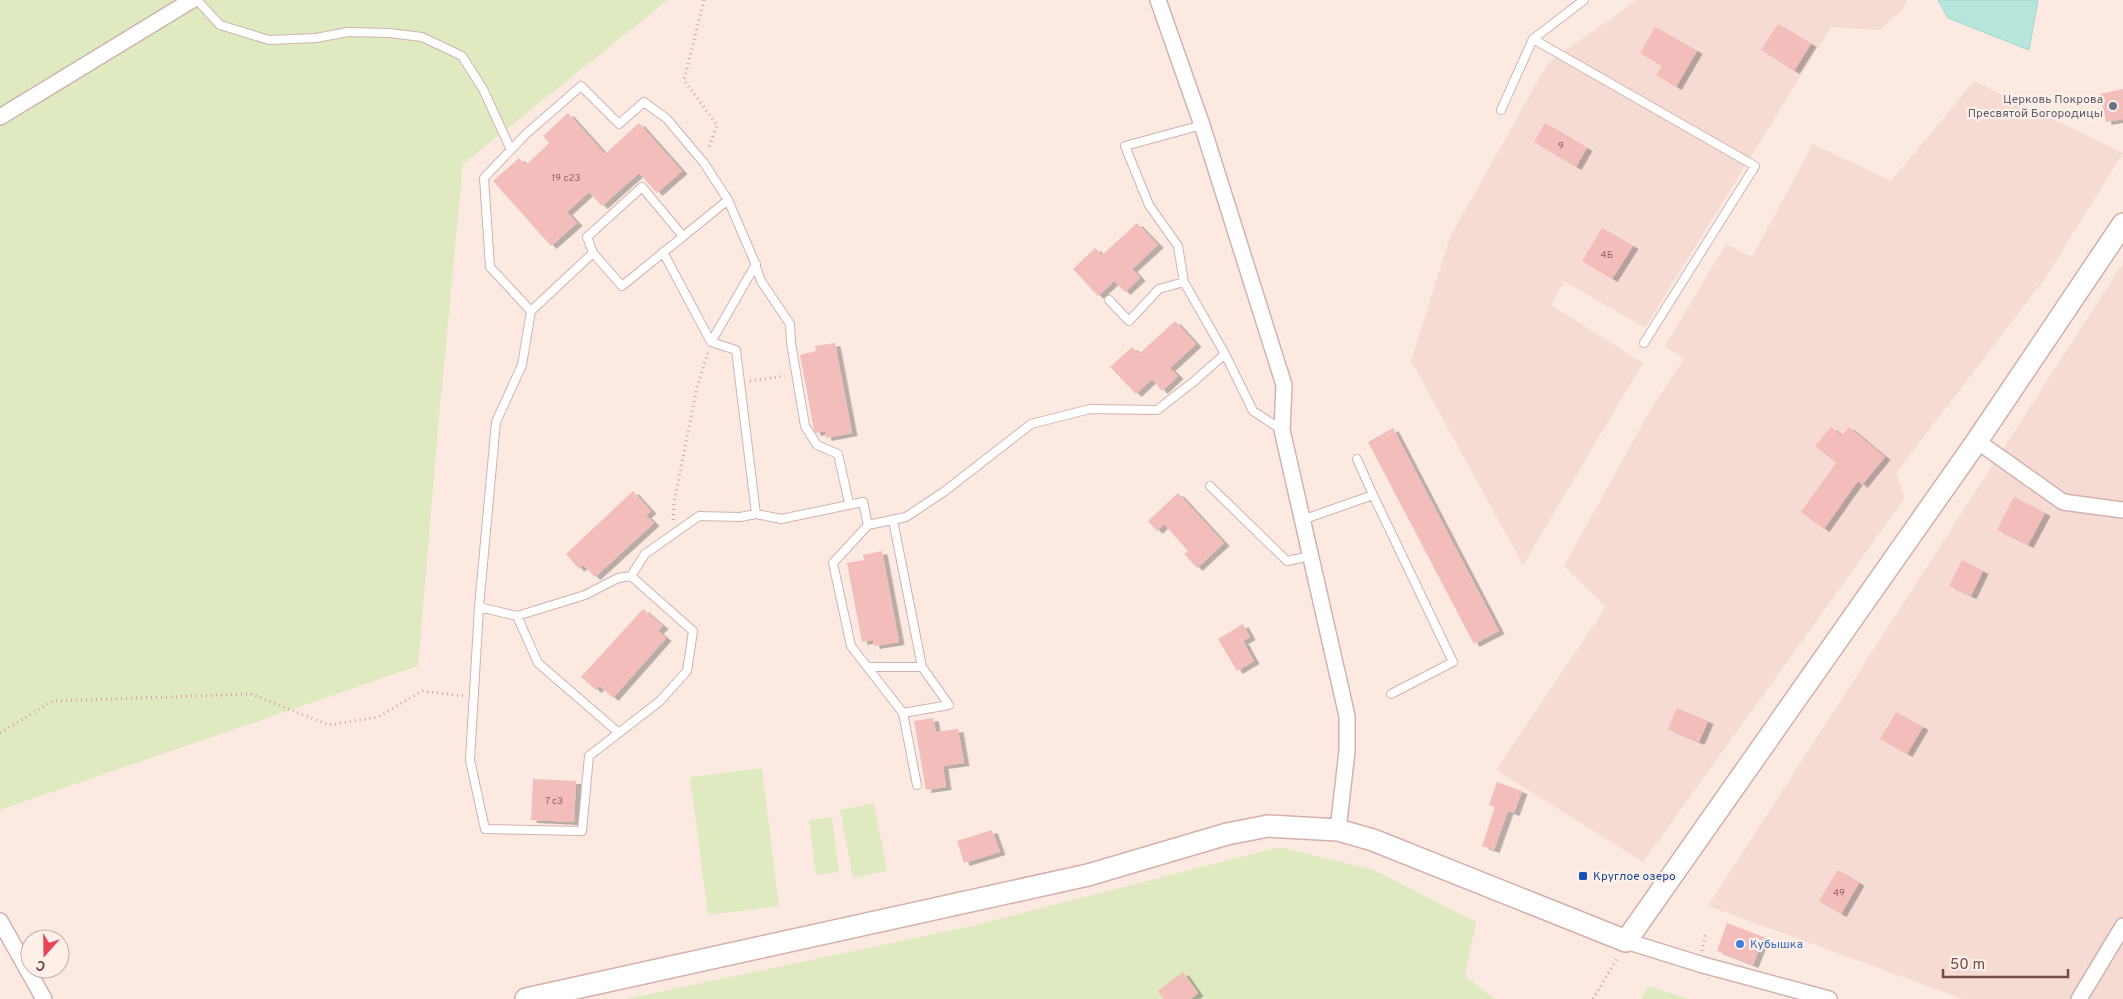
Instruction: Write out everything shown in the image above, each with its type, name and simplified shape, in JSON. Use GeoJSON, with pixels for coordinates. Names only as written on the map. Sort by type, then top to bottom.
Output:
{"type":"FeatureCollection","features":[{"type":"Feature","properties":{"kind":"main road"},"geometry":{"type":"LineString","coordinates":[[526,999],[1088,875],[1227,834],[1268,826],[1338,830],[1373,840],[1626,941],[1977,441],[2123,224]]}},
{"type":"Feature","properties":{"kind":"street"},"geometry":{"type":"LineString","coordinates":[[0,117],[192,0]]}},
{"type":"Feature","properties":{"kind":"street"},"geometry":{"type":"LineString","coordinates":[[1158,0],[1202,125],[1284,385],[1282,430],[1347,716],[1347,751],[1338,830]]}},
{"type":"Feature","properties":{"kind":"street"},"geometry":{"type":"LineString","coordinates":[[1977,441],[2063,502],[2123,510]]}},
{"type":"Feature","properties":{"kind":"street"},"geometry":{"type":"LineString","coordinates":[[0,921],[44,999]]}},
{"type":"Feature","properties":{"kind":"street"},"geometry":{"type":"LineString","coordinates":[[2078,999],[2123,926]]}},
{"type":"Feature","properties":{"kind":"street"},"geometry":{"type":"LineString","coordinates":[[1626,941],[1703,965],[1829,999]]}},
{"type":"Feature","properties":{"kind":"lane"},"geometry":{"type":"LineString","coordinates":[[197,0],[220,25],[269,40],[316,38],[348,32],[389,33],[422,37],[462,56],[484,89],[511,150]]}},
{"type":"Feature","properties":{"kind":"lane"},"geometry":{"type":"LineString","coordinates":[[1501,110],[1533,39],[1584,0]]}},
{"type":"Feature","properties":{"kind":"lane"},"geometry":{"type":"LineString","coordinates":[[1533,39],[1755,166],[1644,343]]}},
{"type":"Feature","properties":{"kind":"lane"},"geometry":{"type":"LineString","coordinates":[[531,311],[490,267],[484,178],[527,133],[580,86],[619,124],[644,102],[667,119],[704,163],[728,200],[756,264],[761,282],[790,324],[805,426],[817,445],[838,454],[849,503]]}},
{"type":"Feature","properties":{"kind":"lane"},"geometry":{"type":"LineString","coordinates":[[1202,125],[1125,146],[1149,205],[1178,246],[1184,282],[1226,354],[1253,411],[1282,430]]}},
{"type":"Feature","properties":{"kind":"lane"},"geometry":{"type":"LineString","coordinates":[[682,235],[642,187],[586,237],[593,253],[622,286],[682,235],[728,200]]}},
{"type":"Feature","properties":{"kind":"lane"},"geometry":{"type":"LineString","coordinates":[[663,252],[711,342],[736,350],[756,514]]}},
{"type":"Feature","properties":{"kind":"lane"},"geometry":{"type":"LineString","coordinates":[[593,253],[531,311],[522,365],[496,422],[478,608],[470,760],[485,829],[582,830],[589,756],[660,701],[687,671],[693,631],[631,576]]}},
{"type":"Feature","properties":{"kind":"lane"},"geometry":{"type":"LineString","coordinates":[[711,342],[756,264]]}},
{"type":"Feature","properties":{"kind":"lane"},"geometry":{"type":"LineString","coordinates":[[1109,300],[1129,321],[1159,289],[1184,282]]}},
{"type":"Feature","properties":{"kind":"lane"},"geometry":{"type":"LineString","coordinates":[[917,785],[903,713],[851,646],[833,563],[868,524],[906,517],[945,491],[1031,424],[1090,409],[1129,408],[1158,410],[1226,354]]}},
{"type":"Feature","properties":{"kind":"lane"},"geometry":{"type":"LineString","coordinates":[[1357,460],[1454,662],[1391,694]]}},
{"type":"Feature","properties":{"kind":"lane"},"geometry":{"type":"LineString","coordinates":[[1210,486],[1287,560],[1311,556]]}},
{"type":"Feature","properties":{"kind":"lane"},"geometry":{"type":"LineString","coordinates":[[1302,520],[1374,495]]}},
{"type":"Feature","properties":{"kind":"lane"},"geometry":{"type":"LineString","coordinates":[[478,608],[517,616],[585,595],[618,578],[631,576],[645,554],[699,516],[740,517],[756,514],[781,519],[849,503],[863,502],[868,524]]}},
{"type":"Feature","properties":{"kind":"lane"},"geometry":{"type":"LineString","coordinates":[[893,520],[922,667],[949,705],[903,713]]}},
{"type":"Feature","properties":{"kind":"lane"},"geometry":{"type":"LineString","coordinates":[[517,616],[538,663],[619,732]]}},
{"type":"Feature","properties":{"kind":"lane"},"geometry":{"type":"LineString","coordinates":[[868,667],[922,667]]}},
{"type":"Feature","properties":{"kind":"path"},"geometry":{"type":"LineString","coordinates":[[704,0],[684,80],[717,125],[704,163]]}},
{"type":"Feature","properties":{"kind":"path"},"geometry":{"type":"LineString","coordinates":[[672,535],[674,502],[697,387],[711,342]]}},
{"type":"Feature","properties":{"kind":"path"},"geometry":{"type":"LineString","coordinates":[[740,382],[796,374]]}},
{"type":"Feature","properties":{"kind":"path"},"geometry":{"type":"LineString","coordinates":[[0,733],[53,701],[251,694],[330,725],[378,717],[422,690],[474,697]]}},
{"type":"Feature","properties":{"kind":"path"},"geometry":{"type":"LineString","coordinates":[[1592,999],[1612,969],[1626,941]]}},
{"type":"Feature","properties":{"kind":"shaded area"},"geometry":{"type":"Polygon","coordinates":[[[1637,0],[1907,0],[1903,9],[1879,30],[1831,27],[1645,328],[1564,281],[1551,305],[1643,363],[1523,565],[1411,361],[1450,237],[1548,63],[1637,0]]]}},
{"type":"Feature","properties":{"kind":"shaded area"},"geometry":{"type":"Polygon","coordinates":[[[1974,81],[2123,153],[2044,280],[1896,473],[1905,498],[1643,862],[1496,770],[1606,607],[1564,566],[1649,412],[1684,359],[1665,346],[1726,244],[1752,257],[1813,144],[1891,181],[1974,81]]]}},
{"type":"Feature","properties":{"kind":"shaded area"},"geometry":{"type":"Polygon","coordinates":[[[2123,263],[2123,999],[1963,999],[1708,906],[2123,263]]]}},
{"type":"Feature","properties":{"kind":"green space"},"geometry":{"type":"Polygon","coordinates":[[[0,0],[668,0],[463,164],[418,666],[0,810],[0,0]]]}},
{"type":"Feature","properties":{"kind":"green space"},"geometry":{"type":"Polygon","coordinates":[[[762,768],[779,906],[708,915],[690,777],[762,768]]]}},
{"type":"Feature","properties":{"kind":"green space"},"geometry":{"type":"Polygon","coordinates":[[[874,803],[887,871],[853,878],[840,810],[874,803]]]}},
{"type":"Feature","properties":{"kind":"green space"},"geometry":{"type":"Polygon","coordinates":[[[832,817],[839,872],[816,875],[809,820],[832,817]]]}},
{"type":"Feature","properties":{"kind":"green space"},"geometry":{"type":"Polygon","coordinates":[[[1280,847],[1374,870],[1476,922],[1465,976],[1495,999],[626,999],[967,927],[1280,847]]]}},
{"type":"Feature","properties":{"kind":"green space"},"geometry":{"type":"Polygon","coordinates":[[[1649,986],[1688,999],[1641,999],[1649,986]]]}},
{"type":"Feature","properties":{"kind":"water"},"geometry":{"type":"Polygon","coordinates":[[[1938,0],[2038,0],[2029,50],[1948,18],[1938,0]]]}},
{"type":"Feature","properties":{"kind":"building"},"geometry":{"type":"Polygon","coordinates":[[[1778,24],[1811,44],[1794,71],[1761,50],[1778,24]]]}},
{"type":"Feature","properties":{"kind":"building"},"geometry":{"type":"Polygon","coordinates":[[[1655,27],[1697,51],[1676,87],[1656,75],[1662,66],[1640,53],[1655,27]]]}},
{"type":"Feature","properties":{"kind":"building","name":"Церковь Покрова Пресвятой Богородицы"},"geometry":{"type":"Polygon","coordinates":[[[2123,89],[2123,119],[2106,122],[2100,94],[2123,89]]]}},
{"type":"Feature","properties":{"kind":"building"},"geometry":{"type":"Polygon","coordinates":[[[568,113],[605,154],[639,123],[682,171],[657,193],[639,173],[602,206],[589,192],[567,212],[577,223],[551,246],[493,181],[519,158],[526,165],[549,143],[543,136],[568,113]]]}},
{"type":"Feature","properties":{"kind":"building"},"geometry":{"type":"Polygon","coordinates":[[[1545,123],[1587,148],[1576,167],[1534,142],[1545,123]]]}},
{"type":"Feature","properties":{"kind":"building"},"geometry":{"type":"Polygon","coordinates":[[[1137,223],[1158,245],[1132,269],[1140,278],[1125,292],[1114,281],[1098,296],[1073,269],[1095,248],[1102,255],[1137,223]]]}},
{"type":"Feature","properties":{"kind":"building"},"geometry":{"type":"Polygon","coordinates":[[[1602,228],[1633,246],[1612,279],[1582,261],[1602,228]]]}},
{"type":"Feature","properties":{"kind":"building"},"geometry":{"type":"Polygon","coordinates":[[[1175,321],[1196,344],[1170,368],[1178,376],[1162,391],[1152,379],[1136,394],[1110,367],[1132,347],[1139,354],[1175,321]]]}},
{"type":"Feature","properties":{"kind":"building"},"geometry":{"type":"Polygon","coordinates":[[[835,343],[852,433],[826,438],[825,431],[816,433],[814,430],[800,355],[816,351],[815,346],[835,343]]]}},
{"type":"Feature","properties":{"kind":"building"},"geometry":{"type":"Polygon","coordinates":[[[1831,427],[1842,436],[1849,427],[1885,457],[1862,485],[1858,481],[1824,529],[1801,512],[1836,463],[1815,446],[1831,427]]]}},
{"type":"Feature","properties":{"kind":"building"},"geometry":{"type":"Polygon","coordinates":[[[1393,428],[1499,631],[1474,644],[1368,442],[1393,428]]]}},
{"type":"Feature","properties":{"kind":"building"},"geometry":{"type":"Polygon","coordinates":[[[633,491],[651,511],[646,515],[654,523],[595,577],[583,565],[579,569],[566,554],[633,491]]]}},
{"type":"Feature","properties":{"kind":"building"},"geometry":{"type":"Polygon","coordinates":[[[1178,493],[1224,543],[1197,568],[1184,554],[1188,551],[1164,524],[1157,531],[1148,521],[1178,493]]]}},
{"type":"Feature","properties":{"kind":"building"},"geometry":{"type":"Polygon","coordinates":[[[2014,497],[2045,513],[2028,545],[1997,530],[2014,497]]]}},
{"type":"Feature","properties":{"kind":"building"},"geometry":{"type":"Polygon","coordinates":[[[882,551],[899,642],[874,646],[873,640],[862,642],[847,563],[864,560],[863,555],[882,551]]]}},
{"type":"Feature","properties":{"kind":"building"},"geometry":{"type":"Polygon","coordinates":[[[1962,560],[1983,571],[1971,596],[1949,586],[1962,560]]]}},
{"type":"Feature","properties":{"kind":"building"},"geometry":{"type":"Polygon","coordinates":[[[643,609],[663,626],[658,631],[666,638],[613,698],[600,686],[596,690],[581,677],[643,609]]]}},
{"type":"Feature","properties":{"kind":"building"},"geometry":{"type":"Polygon","coordinates":[[[1243,624],[1250,637],[1243,641],[1254,661],[1237,671],[1218,639],[1243,624]]]}},
{"type":"Feature","properties":{"kind":"building"},"geometry":{"type":"Polygon","coordinates":[[[1677,708],[1708,721],[1699,742],[1668,729],[1677,708]]]}},
{"type":"Feature","properties":{"kind":"building"},"geometry":{"type":"Polygon","coordinates":[[[1896,712],[1923,727],[1907,754],[1880,739],[1896,712]]]}},
{"type":"Feature","properties":{"kind":"building"},"geometry":{"type":"Polygon","coordinates":[[[933,718],[936,732],[958,729],[964,763],[943,766],[946,787],[926,790],[914,721],[933,718]]]}},
{"type":"Feature","properties":{"kind":"building"},"geometry":{"type":"Polygon","coordinates":[[[533,779],[576,781],[574,822],[531,820],[533,779]]]}},
{"type":"Feature","properties":{"kind":"building"},"geometry":{"type":"Polygon","coordinates":[[[1497,782],[1522,791],[1514,813],[1508,811],[1494,850],[1482,846],[1495,807],[1489,805],[1497,782]]]}},
{"type":"Feature","properties":{"kind":"building"},"geometry":{"type":"Polygon","coordinates":[[[992,830],[1000,852],[964,863],[957,841],[992,830]]]}},
{"type":"Feature","properties":{"kind":"building"},"geometry":{"type":"Polygon","coordinates":[[[1838,870],[1859,883],[1841,914],[1819,901],[1838,870]]]}},
{"type":"Feature","properties":{"kind":"building","name":"Кубышка"},"geometry":{"type":"Polygon","coordinates":[[[1727,923],[1764,937],[1753,965],[1717,951],[1727,923]]]}},
{"type":"Feature","properties":{"kind":"building"},"geometry":{"type":"Polygon","coordinates":[[[1183,972],[1198,993],[1191,999],[1164,999],[1158,991],[1183,972]]]}},
{"type":"Feature","properties":{"kind":"place","name":"Церковь Покрова Пресвятой Богородицы"},"geometry":{"type":"Point","coordinates":[2113,106]}},
{"type":"Feature","properties":{"kind":"place","name":"Круглое озеро"},"geometry":{"type":"Point","coordinates":[1583,876]}},
{"type":"Feature","properties":{"kind":"place","name":"Кубышка"},"geometry":{"type":"Point","coordinates":[1740,944]}}]}
